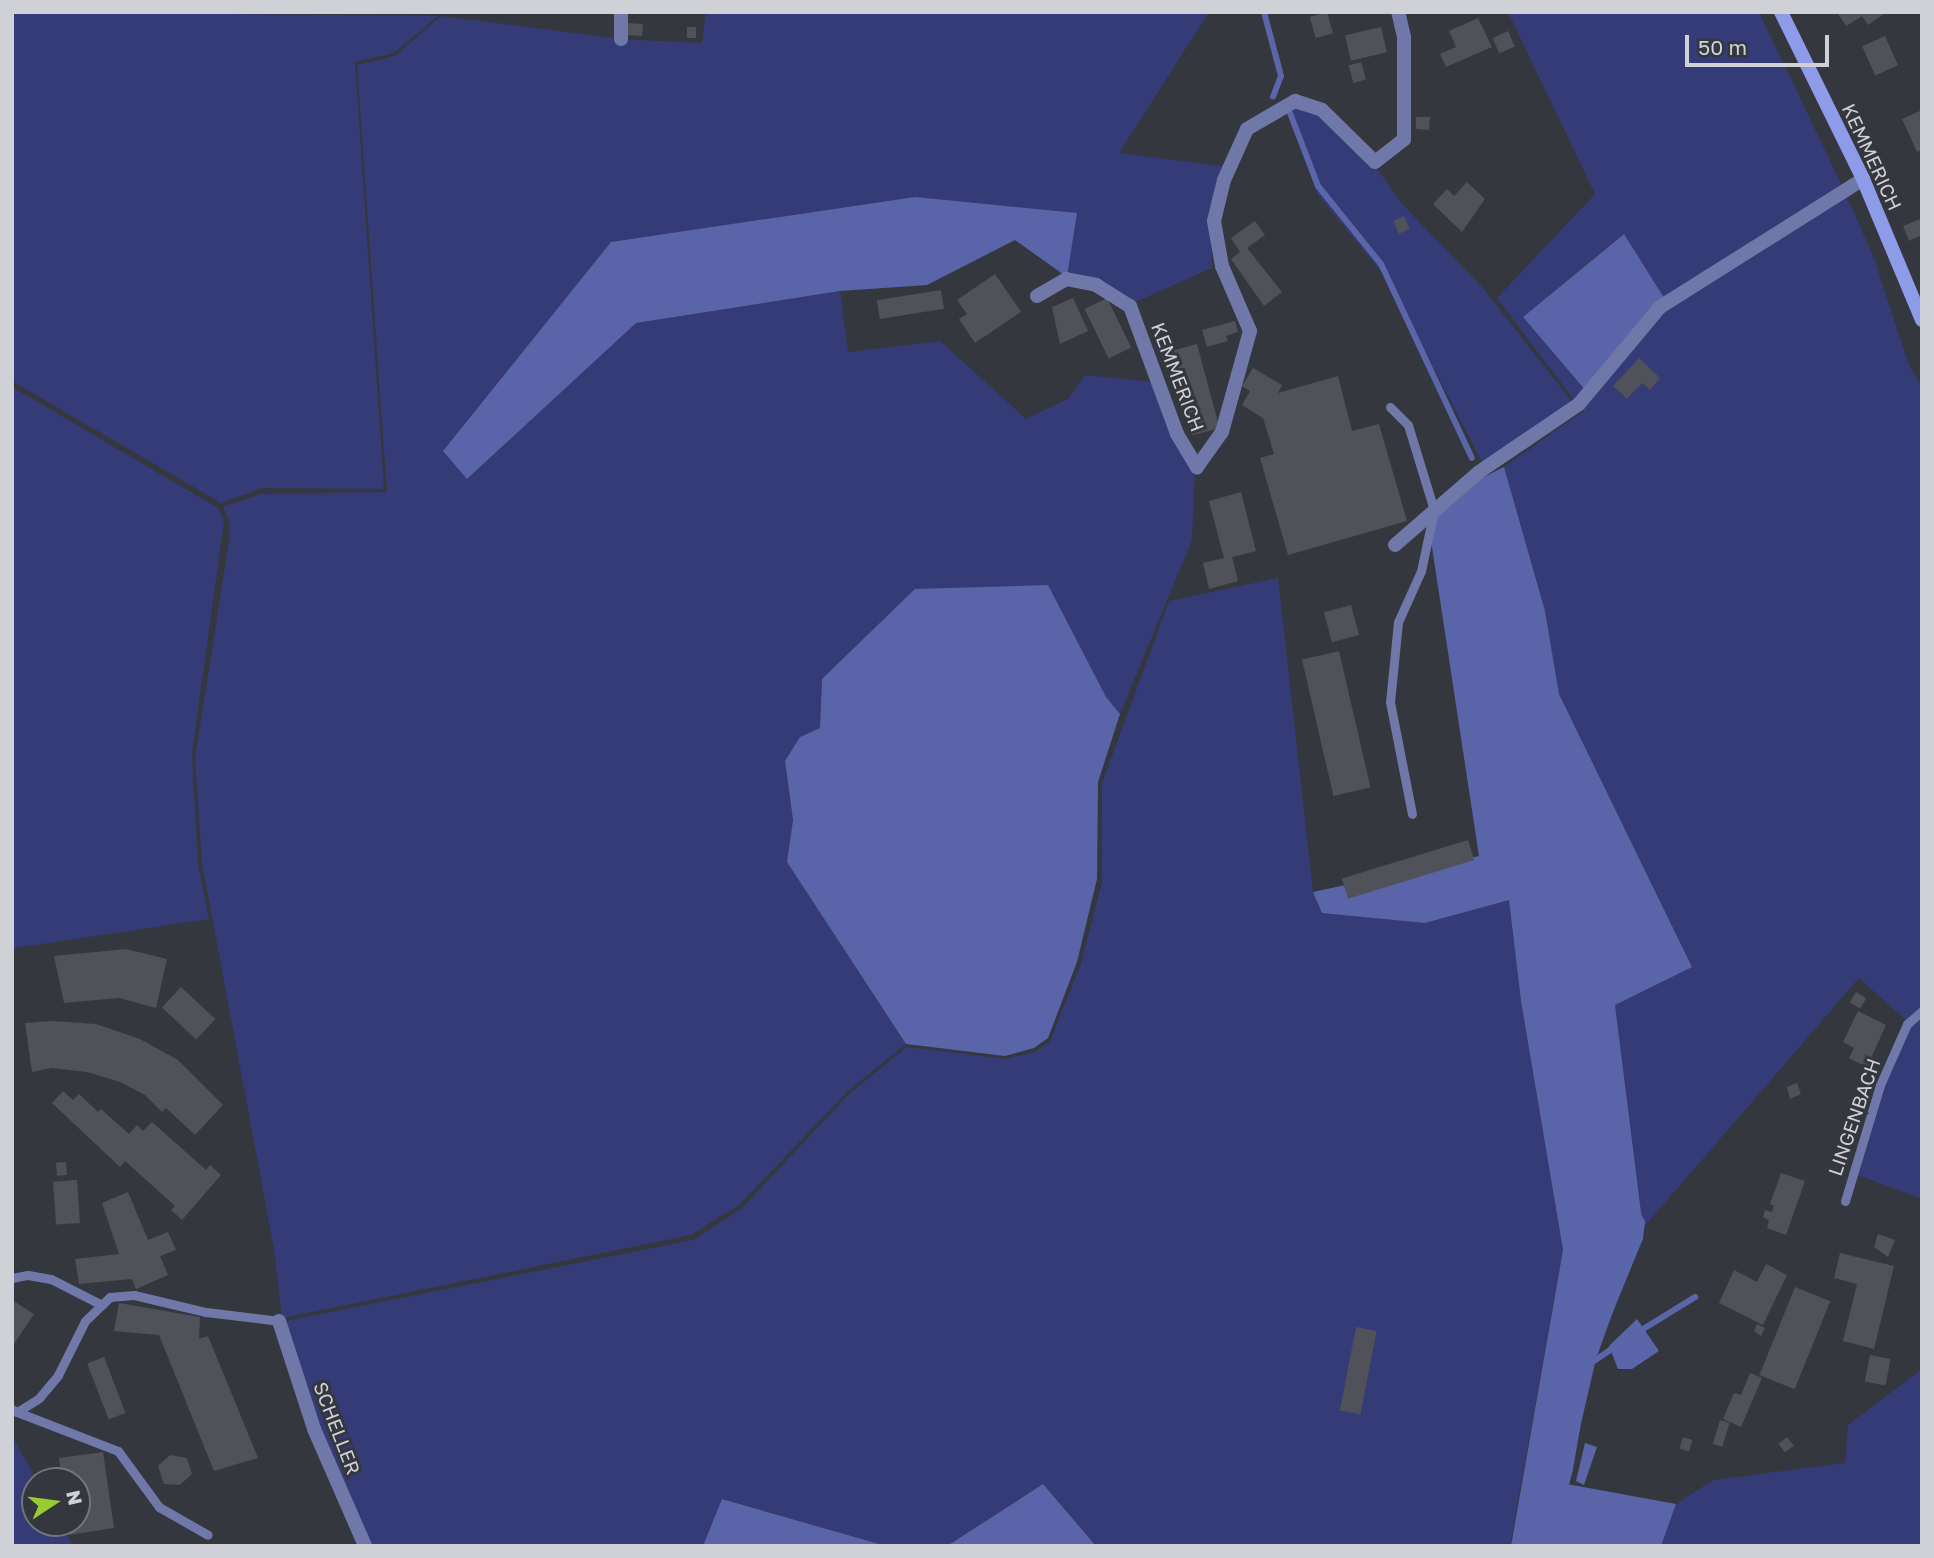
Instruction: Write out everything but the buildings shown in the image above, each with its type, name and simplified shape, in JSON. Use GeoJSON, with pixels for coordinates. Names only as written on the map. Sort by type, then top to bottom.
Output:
{"type":"FeatureCollection","features":[{"type":"Feature","properties":{"kind":"street"},"geometry":{"type":"LineString","coordinates":[[621,12],[621,39]]}},
{"type":"Feature","properties":{"kind":"street","name":"KEMMERICH"},"geometry":{"type":"LineString","coordinates":[[1037,296],[1066,279],[1096,285],[1130,306],[1177,434],[1197,467],[1223,432],[1250,331],[1222,265],[1214,220],[1247,129],[1295,101],[1322,110],[1375,162],[1404,139],[1404,37],[1398,12]]}},
{"type":"Feature","properties":{"kind":"street","name":"KEMMERICH"},"geometry":{"type":"LineString","coordinates":[[1781,12],[1863,179],[1922,320]]}},
{"type":"Feature","properties":{"kind":"street"},"geometry":{"type":"LineString","coordinates":[[1395,545],[1434,510],[1578,404],[1660,307],[1863,179]]}},
{"type":"Feature","properties":{"kind":"street","name":"SCHELLER"},"geometry":{"type":"LineString","coordinates":[[279,1321],[314,1429],[365,1546]]}},
{"type":"Feature","properties":{"kind":"lane"},"geometry":{"type":"LineString","coordinates":[[1390,407],[1408,425],[1434,510],[1421,572],[1398,622],[1390,702],[1412,814]]}},
{"type":"Feature","properties":{"kind":"lane","name":"LINGENBACH"},"geometry":{"type":"LineString","coordinates":[[1845,1201],[1880,1085],[1907,1024],[1922,1011]]}},
{"type":"Feature","properties":{"kind":"lane"},"geometry":{"type":"LineString","coordinates":[[12,1278],[28,1275],[51,1279],[102,1305]]}},
{"type":"Feature","properties":{"kind":"lane"},"geometry":{"type":"LineString","coordinates":[[15,1410],[39,1398],[58,1375],[85,1321],[110,1297],[134,1295],[206,1312],[279,1321]]}},
{"type":"Feature","properties":{"kind":"lane"},"geometry":{"type":"LineString","coordinates":[[15,1410],[118,1451],[159,1507],[208,1535]]}},
{"type":"Feature","properties":{"kind":"shaded area"},"geometry":{"type":"Polygon","coordinates":[[[12,12],[438,16],[394,53],[355,62],[384,489],[262,488],[221,503],[12,381],[12,12]]]}},
{"type":"Feature","properties":{"kind":"shaded area"},"geometry":{"type":"Polygon","coordinates":[[[706,12],[1209,12],[1119,153],[1228,167],[1211,218],[1212,268],[1133,303],[1067,276],[1077,213],[611,242],[468,478],[636,323],[840,291],[848,352],[940,341],[1026,419],[1068,399],[1085,375],[1155,382],[1195,469],[1192,540],[1120,714],[1106,697],[822,679],[820,728],[800,737],[785,761],[793,821],[787,862],[906,1044],[848,1091],[739,1205],[691,1235],[282,1318],[274,1249],[202,863],[195,758],[229,541],[229,521],[223,507],[261,494],[387,492],[357,65],[395,56],[441,16],[621,39],[702,43],[706,12]]]}},
{"type":"Feature","properties":{"kind":"shaded area"},"geometry":{"type":"Polygon","coordinates":[[[1508,12],[1759,12],[1843,188],[1666,301],[1623,234],[1523,317],[1586,391],[1575,401],[1497,298],[1595,194],[1508,12]]]}},
{"type":"Feature","properties":{"kind":"shaded area"},"geometry":{"type":"Polygon","coordinates":[[[1287,106],[1320,113],[1374,164],[1402,204],[1482,287],[1573,403],[1482,462],[1389,281],[1318,195],[1287,106]]]}},
{"type":"Feature","properties":{"kind":"shaded area"},"geometry":{"type":"Polygon","coordinates":[[[1845,193],[1874,258],[1908,363],[1922,388],[1922,1006],[1907,1021],[1859,978],[1643,1228],[1615,1005],[1692,966],[1559,694],[1545,611],[1504,467],[1582,412],[1663,309],[1845,193]]]}},
{"type":"Feature","properties":{"kind":"shaded area"},"geometry":{"type":"Polygon","coordinates":[[[915,197],[1077,213],[1067,277],[1015,240],[927,285],[840,291],[636,323],[467,479],[443,451],[611,242],[915,197]]]}},
{"type":"Feature","properties":{"kind":"shaded area"},"geometry":{"type":"Polygon","coordinates":[[[1624,234],[1666,301],[1586,391],[1523,317],[1624,234]]]}},
{"type":"Feature","properties":{"kind":"shaded area"},"geometry":{"type":"Polygon","coordinates":[[[12,387],[218,508],[224,522],[192,753],[198,865],[209,919],[15,948],[12,956],[12,387]]]}},
{"type":"Feature","properties":{"kind":"shaded area"},"geometry":{"type":"Polygon","coordinates":[[[1504,467],[1545,611],[1559,694],[1692,967],[1615,1005],[1643,1228],[1596,1359],[1567,1484],[1676,1504],[1661,1546],[1511,1546],[1563,1250],[1521,1001],[1509,900],[1425,923],[1322,913],[1313,892],[1479,856],[1428,521],[1480,479],[1504,467]]]}},
{"type":"Feature","properties":{"kind":"shaded area"},"geometry":{"type":"Polygon","coordinates":[[[1278,578],[1313,892],[1322,912],[1425,923],[1509,899],[1521,1001],[1563,1250],[1510,1546],[1096,1546],[1043,1484],[947,1546],[886,1546],[723,1499],[703,1546],[368,1546],[317,1429],[281,1322],[693,1240],[741,1209],[849,1094],[907,1047],[1006,1059],[1035,1052],[1050,1041],[1081,964],[1102,882],[1102,783],[1169,601],[1278,578]]]}},
{"type":"Feature","properties":{"kind":"shaded area"},"geometry":{"type":"Polygon","coordinates":[[[1048,585],[1106,697],[1120,714],[1098,782],[1097,879],[1077,962],[1048,1038],[1034,1048],[1005,1056],[906,1044],[787,862],[793,820],[785,761],[800,737],[820,728],[822,679],[915,589],[1048,585]]]}},
{"type":"Feature","properties":{"kind":"shaded area"},"geometry":{"type":"Polygon","coordinates":[[[1922,1014],[1922,1199],[1855,1174],[1882,1086],[1910,1026],[1922,1014]]]}},
{"type":"Feature","properties":{"kind":"shaded area"},"geometry":{"type":"Polygon","coordinates":[[[1637,1319],[1659,1351],[1632,1369],[1618,1369],[1609,1346],[1637,1319]]]}},
{"type":"Feature","properties":{"kind":"shaded area"},"geometry":{"type":"Polygon","coordinates":[[[1922,1369],[1922,1546],[1661,1546],[1676,1504],[1713,1480],[1845,1463],[1848,1425],[1922,1369]]]}},
{"type":"Feature","properties":{"kind":"shaded area"},"geometry":{"type":"Polygon","coordinates":[[[12,1436],[29,1467],[21,1467],[21,1537],[68,1537],[73,1546],[12,1546],[12,1436]]]}},
{"type":"Feature","properties":{"kind":"shaded area"},"geometry":{"type":"Polygon","coordinates":[[[1585,1443],[1597,1447],[1584,1485],[1576,1481],[1585,1443]]]}},
{"type":"Feature","properties":{"kind":"shaded area"},"geometry":{"type":"Polygon","coordinates":[[[1043,1484],[1096,1546],[947,1546],[1043,1484]]]}},
{"type":"Feature","properties":{"kind":"shaded area"},"geometry":{"type":"Polygon","coordinates":[[[722,1499],[886,1546],[703,1546],[722,1499]]]}},
{"type":"Feature","properties":{"kind":"waterway"},"geometry":{"type":"LineString","coordinates":[[1264,12],[1281,76],[1273,97]]}},
{"type":"Feature","properties":{"kind":"waterway"},"geometry":{"type":"LineString","coordinates":[[1290,113],[1318,186],[1381,264],[1472,458]]}},
{"type":"Feature","properties":{"kind":"waterway"},"geometry":{"type":"LineString","coordinates":[[1489,487],[1542,693],[1587,767],[1557,788],[1558,836],[1572,858],[1574,891],[1564,906],[1571,949],[1565,1014],[1580,1032],[1600,1112],[1595,1137],[1609,1189],[1629,1197],[1642,1222],[1640,1238],[1588,1365]]}},
{"type":"Feature","properties":{"kind":"waterway"},"geometry":{"type":"LineString","coordinates":[[1640,1331],[1695,1297]]}},
{"type":"Feature","properties":{"kind":"waterway"},"geometry":{"type":"LineString","coordinates":[[1550,1546],[1570,1469],[1588,1365],[1616,1346]]}}]}
